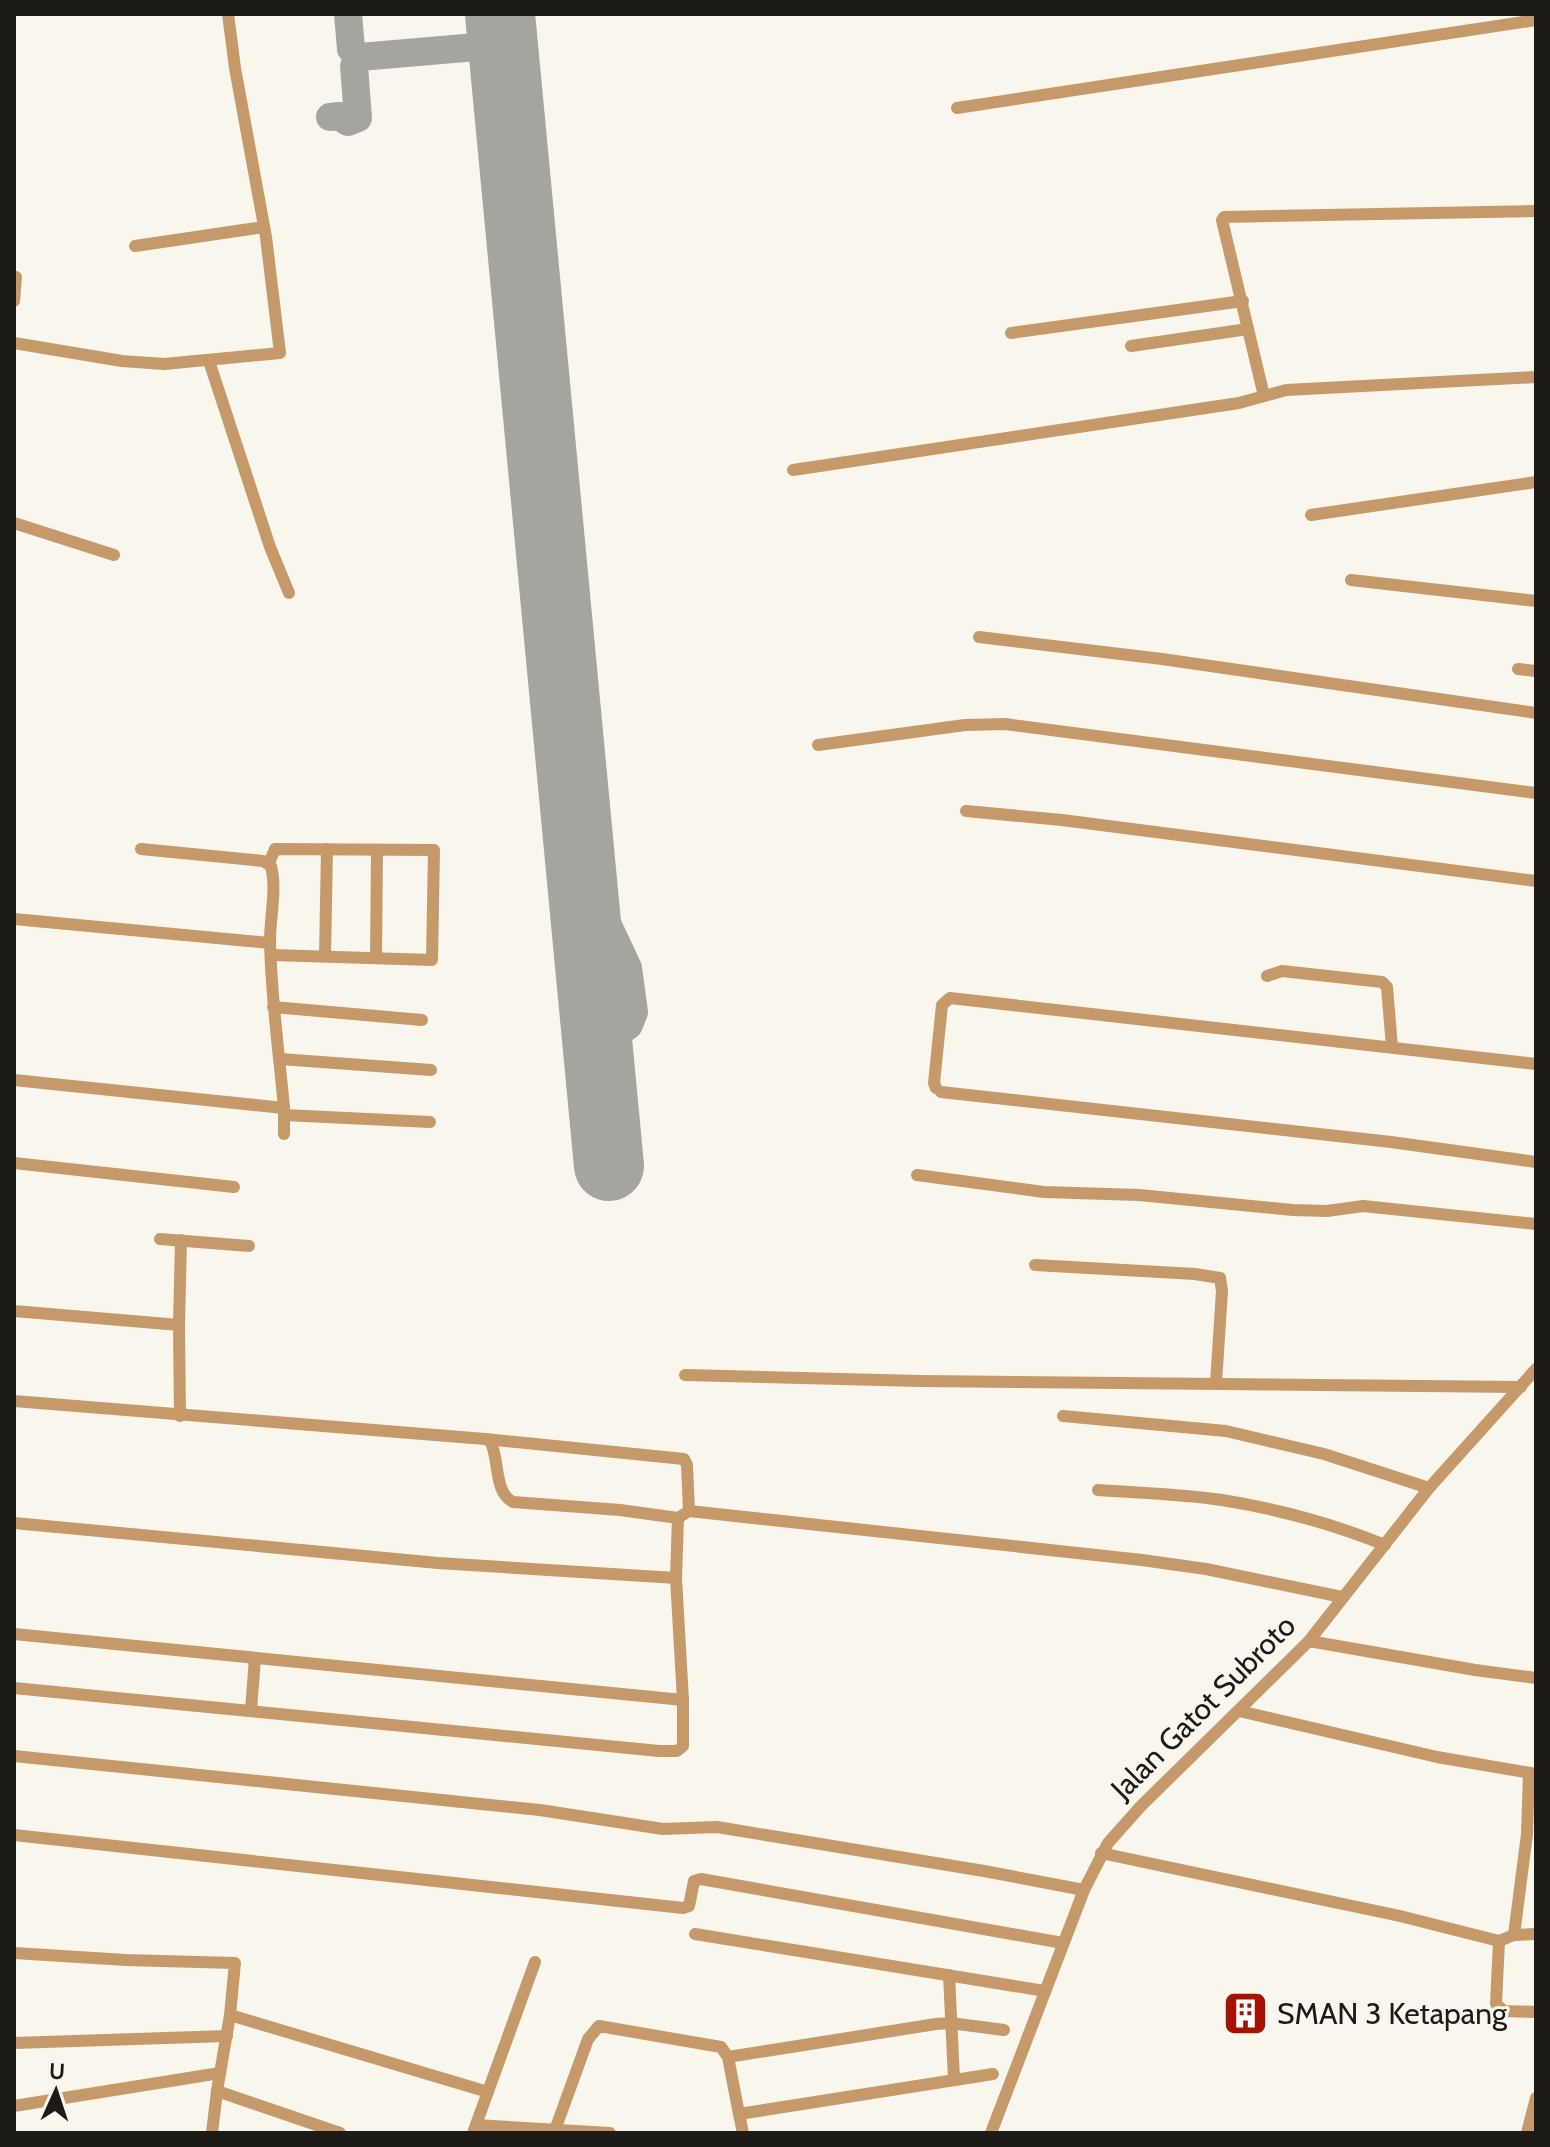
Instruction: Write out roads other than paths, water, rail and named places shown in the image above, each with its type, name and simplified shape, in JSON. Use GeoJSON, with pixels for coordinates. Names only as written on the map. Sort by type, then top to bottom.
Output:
{"type":"FeatureCollection","features":[{"type":"Feature","properties":{"kind":"street"},"geometry":{"type":"LineString","coordinates":[[14,343],[146,363],[209,361],[280,353],[264,227],[228,14]]}},
{"type":"Feature","properties":{"kind":"street"},"geometry":{"type":"LineString","coordinates":[[957,108],[1536,20]]}},
{"type":"Feature","properties":{"kind":"street"},"geometry":{"type":"LineString","coordinates":[[1264,396],[1222,220],[1227,216],[1536,211]]}},
{"type":"Feature","properties":{"kind":"street"},"geometry":{"type":"LineString","coordinates":[[135,246],[264,227]]}},
{"type":"Feature","properties":{"kind":"street"},"geometry":{"type":"LineString","coordinates":[[14,301],[16,277]]}},
{"type":"Feature","properties":{"kind":"street"},"geometry":{"type":"LineString","coordinates":[[1011,333],[1243,301]]}},
{"type":"Feature","properties":{"kind":"street"},"geometry":{"type":"LineString","coordinates":[[1131,346],[1248,329]]}},
{"type":"Feature","properties":{"kind":"street"},"geometry":{"type":"LineString","coordinates":[[209,361],[270,547],[289,593]]}},
{"type":"Feature","properties":{"kind":"street"},"geometry":{"type":"LineString","coordinates":[[793,470],[1219,406],[1286,390],[1536,377]]}},
{"type":"Feature","properties":{"kind":"street"},"geometry":{"type":"LineString","coordinates":[[1311,515],[1536,482]]}},
{"type":"Feature","properties":{"kind":"street"},"geometry":{"type":"LineString","coordinates":[[14,523],[114,555]]}},
{"type":"Feature","properties":{"kind":"street"},"geometry":{"type":"LineString","coordinates":[[1351,580],[1536,601]]}},
{"type":"Feature","properties":{"kind":"street"},"geometry":{"type":"LineString","coordinates":[[979,637],[1162,659],[1536,713]]}},
{"type":"Feature","properties":{"kind":"street"},"geometry":{"type":"LineString","coordinates":[[1518,669],[1536,671]]}},
{"type":"Feature","properties":{"kind":"street"},"geometry":{"type":"LineString","coordinates":[[818,745],[965,725],[1005,724],[1536,793]]}},
{"type":"Feature","properties":{"kind":"street"},"geometry":{"type":"LineString","coordinates":[[966,811],[1108,826],[1536,881]]}},
{"type":"Feature","properties":{"kind":"street"},"geometry":{"type":"LineString","coordinates":[[141,849],[269,863]]}},
{"type":"Feature","properties":{"kind":"street"},"geometry":{"type":"LineString","coordinates":[[14,919],[271,949],[325,956],[432,960],[434,850],[275,849],[269,863],[273,877],[271,949],[284,1134]]}},
{"type":"Feature","properties":{"kind":"street"},"geometry":{"type":"LineString","coordinates":[[325,956],[327,849]]}},
{"type":"Feature","properties":{"kind":"street"},"geometry":{"type":"LineString","coordinates":[[376,958],[377,850]]}},
{"type":"Feature","properties":{"kind":"street"},"geometry":{"type":"LineString","coordinates":[[1267,976],[1282,971],[1385,984],[1392,1047]]}},
{"type":"Feature","properties":{"kind":"street"},"geometry":{"type":"LineString","coordinates":[[1536,1064],[950,998],[942,1005],[934,1083],[939,1090],[1391,1142],[1536,1162]]}},
{"type":"Feature","properties":{"kind":"street"},"geometry":{"type":"LineString","coordinates":[[273,1007],[422,1020]]}},
{"type":"Feature","properties":{"kind":"street"},"geometry":{"type":"LineString","coordinates":[[280,1059],[431,1070]]}},
{"type":"Feature","properties":{"kind":"street"},"geometry":{"type":"LineString","coordinates":[[14,1080],[284,1112],[430,1122]]}},
{"type":"Feature","properties":{"kind":"street"},"geometry":{"type":"LineString","coordinates":[[14,1163],[234,1187]]}},
{"type":"Feature","properties":{"kind":"street"},"geometry":{"type":"LineString","coordinates":[[917,1175],[1044,1192],[1139,1195],[1293,1210],[1327,1211],[1363,1206],[1536,1224]]}},
{"type":"Feature","properties":{"kind":"street"},"geometry":{"type":"LineString","coordinates":[[160,1239],[249,1246]]}},
{"type":"Feature","properties":{"kind":"street"},"geometry":{"type":"LineString","coordinates":[[180,1416],[181,1240]]}},
{"type":"Feature","properties":{"kind":"street"},"geometry":{"type":"LineString","coordinates":[[1035,1265],[1220,1278],[1222,1291],[1216,1383]]}},
{"type":"Feature","properties":{"kind":"street"},"geometry":{"type":"LineString","coordinates":[[14,1311],[179,1325]]}},
{"type":"Feature","properties":{"kind":"street","name":"Jalan Gatot Subroto"},"geometry":{"type":"LineString","coordinates":[[991,2133],[1063,1943],[1101,1853],[1141,1806],[1309,1641],[1429,1488],[1536,1369]]}},
{"type":"Feature","properties":{"kind":"street"},"geometry":{"type":"LineString","coordinates":[[685,1375],[905,1381],[1521,1387]]}},
{"type":"Feature","properties":{"kind":"street"},"geometry":{"type":"LineString","coordinates":[[14,1401],[485,1439],[684,1459],[687,1465],[676,1578],[683,1700],[683,1746],[680,1750],[671,1752],[14,1688]]}},
{"type":"Feature","properties":{"kind":"street"},"geometry":{"type":"LineString","coordinates":[[1063,1416],[1226,1431],[1324,1454],[1429,1488]]}},
{"type":"Feature","properties":{"kind":"street"},"geometry":{"type":"LineString","coordinates":[[485,1439],[495,1449],[504,1494],[513,1502],[684,1515],[1206,1569],[1342,1597]]}},
{"type":"Feature","properties":{"kind":"street"},"geometry":{"type":"LineString","coordinates":[[1098,1490],[1192,1496],[1254,1506],[1323,1523],[1385,1545]]}},
{"type":"Feature","properties":{"kind":"street"},"geometry":{"type":"LineString","coordinates":[[14,1523],[438,1563],[676,1578]]}},
{"type":"Feature","properties":{"kind":"street"},"geometry":{"type":"LineString","coordinates":[[14,1634],[683,1700]]}},
{"type":"Feature","properties":{"kind":"street"},"geometry":{"type":"LineString","coordinates":[[1309,1641],[1536,1678]]}},
{"type":"Feature","properties":{"kind":"street"},"geometry":{"type":"LineString","coordinates":[[251,1710],[255,1658]]}},
{"type":"Feature","properties":{"kind":"street"},"geometry":{"type":"LineString","coordinates":[[1239,1711],[1348,1738],[1532,1774],[1530,1850],[1514,1935]]}},
{"type":"Feature","properties":{"kind":"street"},"geometry":{"type":"LineString","coordinates":[[14,1756],[540,1810],[663,1829],[717,1827],[1084,1890]]}},
{"type":"Feature","properties":{"kind":"street"},"geometry":{"type":"LineString","coordinates":[[14,1835],[683,1908],[689,1906],[694,1881],[701,1879],[1063,1943]]}},
{"type":"Feature","properties":{"kind":"street"},"geometry":{"type":"LineString","coordinates":[[1101,1853],[1400,1916],[1499,1941],[1514,1935],[1536,1934]]}},
{"type":"Feature","properties":{"kind":"street"},"geometry":{"type":"LineString","coordinates":[[695,1934],[1045,1991]]}},
{"type":"Feature","properties":{"kind":"street"},"geometry":{"type":"LineString","coordinates":[[1499,1941],[1496,2004],[1504,2011],[1536,2012]]}},
{"type":"Feature","properties":{"kind":"street"},"geometry":{"type":"LineString","coordinates":[[14,1953],[235,1963],[212,2133]]}},
{"type":"Feature","properties":{"kind":"street"},"geometry":{"type":"LineString","coordinates":[[535,1962],[474,2129],[610,2133]]}},
{"type":"Feature","properties":{"kind":"street"},"geometry":{"type":"LineString","coordinates":[[949,1975],[954,2079]]}},
{"type":"Feature","properties":{"kind":"street"},"geometry":{"type":"LineString","coordinates":[[230,2015],[488,2092]]}},
{"type":"Feature","properties":{"kind":"street"},"geometry":{"type":"LineString","coordinates":[[728,2057],[950,2023],[1028,2036]]}},
{"type":"Feature","properties":{"kind":"street"},"geometry":{"type":"LineString","coordinates":[[555,2130],[588,2039],[599,2026],[716,2044],[728,2057],[743,2133]]}},
{"type":"Feature","properties":{"kind":"street"},"geometry":{"type":"LineString","coordinates":[[14,2043],[227,2036]]}},
{"type":"Feature","properties":{"kind":"street"},"geometry":{"type":"LineString","coordinates":[[739,2114],[1015,2072]]}},
{"type":"Feature","properties":{"kind":"street"},"geometry":{"type":"LineString","coordinates":[[14,2106],[220,2073]]}},
{"type":"Feature","properties":{"kind":"street"},"geometry":{"type":"LineString","coordinates":[[217,2091],[340,2133]]}},
{"type":"Feature","properties":{"kind":"street"},"geometry":{"type":"LineString","coordinates":[[1527,2133],[1536,2098]]}},
{"type":"Feature","properties":{"kind":"place","name":"SMAN 3 Ketapang"},"geometry":{"type":"Point","coordinates":[1246,2013]}}]}
